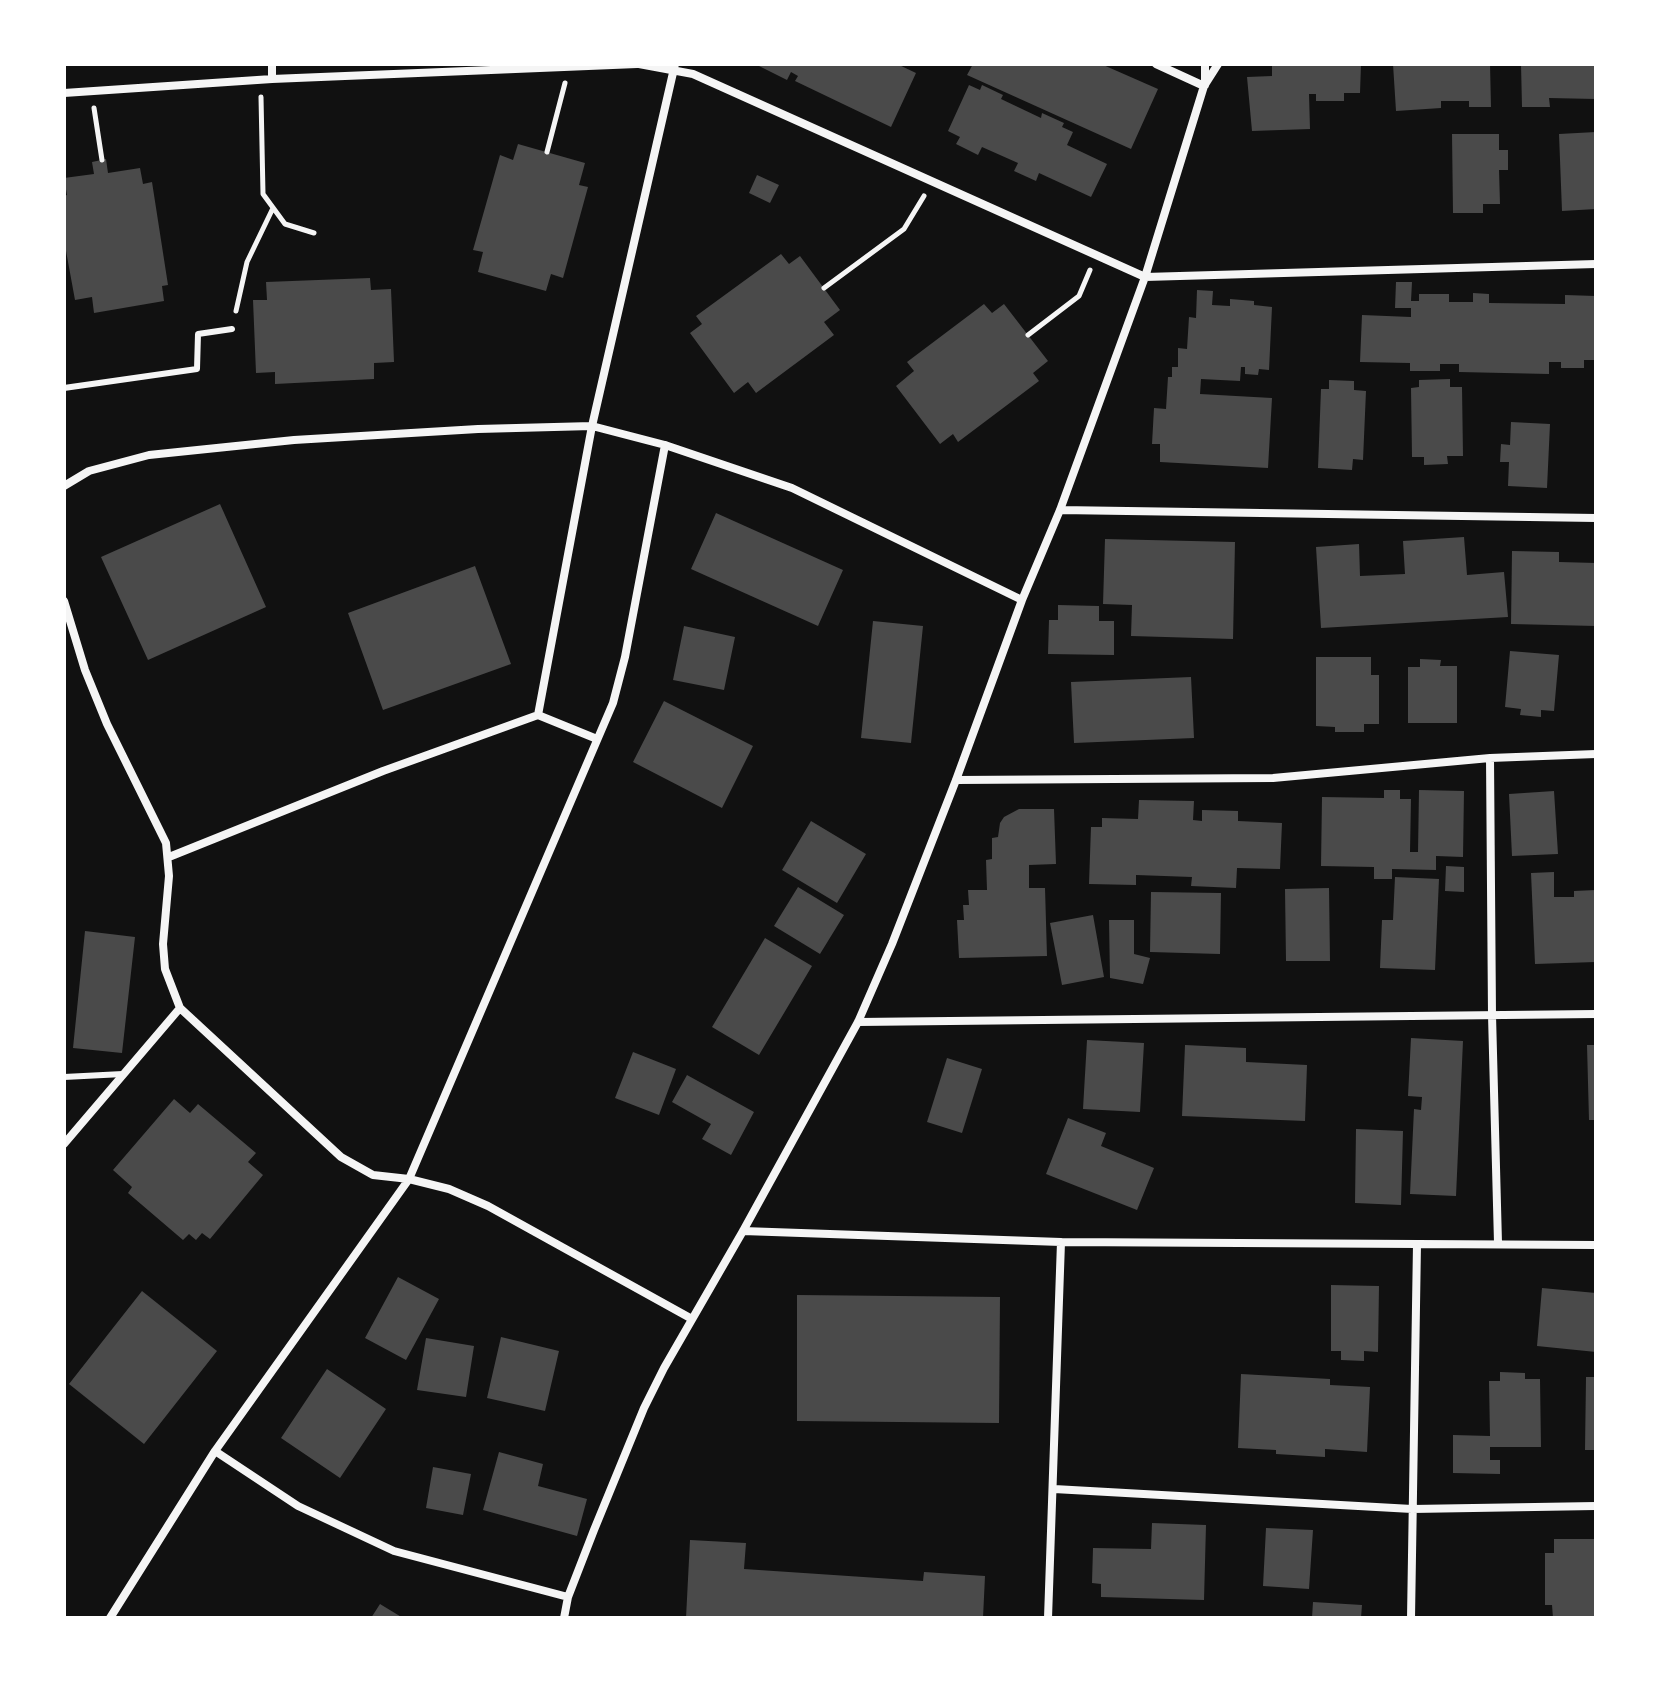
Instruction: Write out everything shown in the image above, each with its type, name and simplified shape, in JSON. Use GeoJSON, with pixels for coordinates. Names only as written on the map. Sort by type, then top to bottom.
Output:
{"type":"FeatureCollection","features":[{"type":"Feature","properties":{"kind":"street"},"geometry":{"type":"LineString","coordinates":[[272,64],[272,79]]}},
{"type":"Feature","properties":{"kind":"street"},"geometry":{"type":"LineString","coordinates":[[64,93],[272,79],[638,64],[673,67],[1145,277],[1596,264]]}},
{"type":"Feature","properties":{"kind":"street"},"geometry":{"type":"LineString","coordinates":[[1156,64],[1204,86]]}},
{"type":"Feature","properties":{"kind":"street"},"geometry":{"type":"LineString","coordinates":[[564,1618],[568,1597],[644,1408],[858,1022],[956,780],[1145,277],[1204,86],[1205,64]]}},
{"type":"Feature","properties":{"kind":"street"},"geometry":{"type":"LineString","coordinates":[[1204,86],[1218,64]]}},
{"type":"Feature","properties":{"kind":"street"},"geometry":{"type":"LineString","coordinates":[[538,715],[592,426],[673,67]]}},
{"type":"Feature","properties":{"kind":"street"},"geometry":{"type":"LineString","coordinates":[[64,486],[89,471],[149,455],[309,439],[592,426],[665,445],[792,488],[1022,600]]}},
{"type":"Feature","properties":{"kind":"street"},"geometry":{"type":"LineString","coordinates":[[110,1618],[215,1451],[409,1179],[486,1006],[613,703],[625,657],[665,445]]}},
{"type":"Feature","properties":{"kind":"street"},"geometry":{"type":"LineString","coordinates":[[1060,510],[1596,518]]}},
{"type":"Feature","properties":{"kind":"street"},"geometry":{"type":"LineString","coordinates":[[64,601],[85,670],[107,724],[160,828],[169,857],[163,944],[165,969],[180,1008],[341,1157],[373,1175],[409,1179],[449,1189],[488,1206],[692,1319]]}},
{"type":"Feature","properties":{"kind":"street"},"geometry":{"type":"LineString","coordinates":[[169,857],[383,771],[538,715],[597,739]]}},
{"type":"Feature","properties":{"kind":"street"},"geometry":{"type":"LineString","coordinates":[[956,780],[1273,778],[1490,758],[1596,754]]}},
{"type":"Feature","properties":{"kind":"street"},"geometry":{"type":"LineString","coordinates":[[1490,758],[1498,1243]]}},
{"type":"Feature","properties":{"kind":"street"},"geometry":{"type":"LineString","coordinates":[[64,1144],[180,1008]]}},
{"type":"Feature","properties":{"kind":"street"},"geometry":{"type":"LineString","coordinates":[[858,1022],[1596,1014]]}},
{"type":"Feature","properties":{"kind":"street"},"geometry":{"type":"LineString","coordinates":[[743,1231],[1061,1242],[1596,1245]]}},
{"type":"Feature","properties":{"kind":"street"},"geometry":{"type":"LineString","coordinates":[[1048,1618],[1061,1242]]}},
{"type":"Feature","properties":{"kind":"street"},"geometry":{"type":"LineString","coordinates":[[1411,1618],[1417,1244]]}},
{"type":"Feature","properties":{"kind":"street"},"geometry":{"type":"LineString","coordinates":[[215,1451],[298,1506],[394,1551],[568,1597]]}},
{"type":"Feature","properties":{"kind":"street"},"geometry":{"type":"LineString","coordinates":[[1054,1489],[1412,1509],[1596,1506]]}},
{"type":"Feature","properties":{"kind":"lane"},"geometry":{"type":"LineString","coordinates":[[64,388],[197,369],[198,334],[232,329]]}},
{"type":"Feature","properties":{"kind":"lane"},"geometry":{"type":"LineString","coordinates":[[64,1077],[123,1074]]}},
{"type":"Feature","properties":{"kind":"path"},"geometry":{"type":"LineString","coordinates":[[260,80],[263,194],[285,224],[314,233]]}},
{"type":"Feature","properties":{"kind":"path"},"geometry":{"type":"LineString","coordinates":[[547,152],[559,111]]}},
{"type":"Feature","properties":{"kind":"path"},"geometry":{"type":"LineString","coordinates":[[99,135],[102,160]]}},
{"type":"Feature","properties":{"kind":"path"},"geometry":{"type":"LineString","coordinates":[[824,288],[904,229],[933,182]]}},
{"type":"Feature","properties":{"kind":"path"},"geometry":{"type":"LineString","coordinates":[[232,329],[247,262],[273,208]]}},
{"type":"Feature","properties":{"kind":"path"},"geometry":{"type":"LineString","coordinates":[[1028,335],[1079,296],[1096,254]]}},
{"type":"Feature","properties":{"kind":"building"},"geometry":{"type":"Polygon","coordinates":[[[755,64],[897,64],[916,73],[891,127],[795,81],[798,76],[791,72],[787,80],[755,64]]]}},
{"type":"Feature","properties":{"kind":"building"},"geometry":{"type":"Polygon","coordinates":[[[973,64],[1101,64],[1158,89],[1131,149],[967,75],[973,64]]]}},
{"type":"Feature","properties":{"kind":"building"},"geometry":{"type":"Polygon","coordinates":[[[1272,64],[1361,64],[1360,93],[1344,93],[1344,101],[1316,101],[1316,94],[1309,94],[1310,129],[1252,131],[1247,77],[1272,76],[1272,64]]]}},
{"type":"Feature","properties":{"kind":"building"},"geometry":{"type":"Polygon","coordinates":[[[1393,64],[1490,64],[1491,107],[1469,107],[1469,101],[1441,101],[1441,108],[1396,111],[1393,64]]]}},
{"type":"Feature","properties":{"kind":"building"},"geometry":{"type":"Polygon","coordinates":[[[1521,64],[1596,64],[1596,99],[1549,98],[1550,107],[1522,107],[1521,64]]]}},
{"type":"Feature","properties":{"kind":"building"},"geometry":{"type":"Polygon","coordinates":[[[969,85],[980,90],[982,85],[1003,95],[1001,99],[1041,118],[1042,113],[1064,123],[1062,127],[1073,132],[1067,145],[1107,164],[1091,197],[1039,173],[1036,181],[1014,171],[1018,163],[982,147],[978,155],[956,144],[960,137],[948,131],[969,85]]]}},
{"type":"Feature","properties":{"kind":"building"},"geometry":{"type":"Polygon","coordinates":[[[1596,132],[1596,209],[1562,211],[1559,134],[1596,132]]]}},
{"type":"Feature","properties":{"kind":"building"},"geometry":{"type":"Polygon","coordinates":[[[1452,134],[1499,134],[1499,150],[1508,150],[1508,170],[1499,170],[1500,204],[1483,204],[1483,213],[1453,213],[1452,134]]]}},
{"type":"Feature","properties":{"kind":"building"},"geometry":{"type":"Polygon","coordinates":[[[518,144],[585,163],[579,185],[588,187],[563,278],[551,274],[546,291],[478,272],[483,252],[473,250],[500,155],[513,160],[518,144]]]}},
{"type":"Feature","properties":{"kind":"building"},"geometry":{"type":"Polygon","coordinates":[[[106,159],[108,173],[140,168],[143,184],[152,182],[168,285],[162,286],[164,301],[94,313],[92,297],[75,300],[64,240],[64,196],[67,195],[64,178],[94,174],[92,162],[106,159]]]}},
{"type":"Feature","properties":{"kind":"building"},"geometry":{"type":"Polygon","coordinates":[[[757,175],[779,185],[770,203],[749,193],[757,175]]]}},
{"type":"Feature","properties":{"kind":"building"},"geometry":{"type":"Polygon","coordinates":[[[781,254],[789,264],[800,256],[840,310],[824,322],[834,335],[756,393],[748,382],[734,393],[690,333],[702,324],[696,316],[781,254]]]}},
{"type":"Feature","properties":{"kind":"building"},"geometry":{"type":"Polygon","coordinates":[[[370,278],[371,290],[391,289],[394,362],[374,363],[374,379],[275,384],[275,372],[256,373],[253,300],[267,300],[266,282],[370,278]]]}},
{"type":"Feature","properties":{"kind":"building"},"geometry":{"type":"Polygon","coordinates":[[[1396,282],[1412,282],[1411,301],[1419,301],[1419,294],[1449,294],[1449,302],[1473,302],[1473,293],[1489,294],[1489,303],[1565,304],[1565,295],[1596,296],[1596,360],[1584,360],[1584,368],[1561,368],[1561,362],[1549,362],[1549,374],[1459,372],[1459,364],[1440,364],[1440,371],[1410,371],[1410,363],[1360,362],[1362,315],[1411,317],[1411,308],[1395,308],[1396,282]]]}},
{"type":"Feature","properties":{"kind":"building"},"geometry":{"type":"Polygon","coordinates":[[[1197,290],[1213,291],[1212,305],[1230,306],[1230,299],[1254,301],[1254,305],[1272,307],[1269,370],[1259,369],[1258,375],[1245,374],[1245,367],[1241,367],[1240,381],[1201,379],[1200,394],[1272,398],[1268,468],[1160,462],[1160,444],[1152,444],[1154,408],[1166,409],[1168,377],[1172,377],[1172,367],[1178,367],[1178,348],[1187,349],[1189,317],[1196,318],[1197,290]]]}},
{"type":"Feature","properties":{"kind":"building"},"geometry":{"type":"Polygon","coordinates":[[[984,304],[992,313],[1004,304],[1048,361],[1033,373],[1039,381],[958,442],[953,434],[940,444],[896,386],[914,371],[907,362],[984,304]]]}},
{"type":"Feature","properties":{"kind":"building"},"geometry":{"type":"Polygon","coordinates":[[[1450,379],[1450,387],[1462,387],[1463,456],[1447,456],[1448,464],[1424,465],[1424,457],[1412,457],[1411,388],[1419,387],[1419,380],[1450,379]]]}},
{"type":"Feature","properties":{"kind":"building"},"geometry":{"type":"Polygon","coordinates":[[[1329,380],[1354,381],[1354,390],[1366,391],[1363,460],[1353,459],[1352,470],[1318,468],[1321,389],[1329,389],[1329,380]]]}},
{"type":"Feature","properties":{"kind":"building"},"geometry":{"type":"Polygon","coordinates":[[[1511,422],[1550,424],[1547,488],[1508,486],[1509,462],[1500,462],[1501,444],[1510,445],[1511,422]]]}},
{"type":"Feature","properties":{"kind":"building"},"geometry":{"type":"Polygon","coordinates":[[[220,504],[266,607],[148,660],[101,557],[220,504]]]}},
{"type":"Feature","properties":{"kind":"building"},"geometry":{"type":"Polygon","coordinates":[[[716,513],[843,570],[818,626],[691,569],[716,513]]]}},
{"type":"Feature","properties":{"kind":"building"},"geometry":{"type":"Polygon","coordinates":[[[1464,537],[1467,575],[1504,572],[1508,617],[1321,628],[1316,547],[1359,544],[1360,576],[1405,574],[1403,541],[1464,537]]]}},
{"type":"Feature","properties":{"kind":"building"},"geometry":{"type":"Polygon","coordinates":[[[1105,539],[1235,542],[1233,639],[1131,636],[1132,605],[1103,604],[1105,539]]]}},
{"type":"Feature","properties":{"kind":"building"},"geometry":{"type":"Polygon","coordinates":[[[1512,551],[1559,552],[1559,562],[1596,563],[1596,626],[1511,624],[1512,551]]]}},
{"type":"Feature","properties":{"kind":"building"},"geometry":{"type":"Polygon","coordinates":[[[475,566],[511,664],[383,710],[348,613],[475,566]]]}},
{"type":"Feature","properties":{"kind":"building"},"geometry":{"type":"Polygon","coordinates":[[[1058,605],[1099,606],[1099,621],[1114,621],[1114,655],[1048,654],[1049,620],[1058,620],[1058,605]]]}},
{"type":"Feature","properties":{"kind":"building"},"geometry":{"type":"Polygon","coordinates":[[[873,621],[923,626],[911,743],[861,738],[873,621]]]}},
{"type":"Feature","properties":{"kind":"building"},"geometry":{"type":"Polygon","coordinates":[[[684,626],[735,637],[724,690],[673,680],[684,626]]]}},
{"type":"Feature","properties":{"kind":"building"},"geometry":{"type":"Polygon","coordinates":[[[1510,651],[1559,655],[1554,711],[1541,710],[1541,717],[1520,715],[1521,709],[1505,707],[1510,651]]]}},
{"type":"Feature","properties":{"kind":"building"},"geometry":{"type":"Polygon","coordinates":[[[1316,657],[1371,657],[1371,675],[1379,675],[1379,724],[1364,724],[1364,732],[1335,732],[1335,727],[1316,726],[1316,657]]]}},
{"type":"Feature","properties":{"kind":"building"},"geometry":{"type":"Polygon","coordinates":[[[1420,659],[1441,660],[1440,666],[1457,666],[1457,723],[1408,723],[1408,667],[1420,667],[1420,659]]]}},
{"type":"Feature","properties":{"kind":"building"},"geometry":{"type":"Polygon","coordinates":[[[1191,677],[1194,738],[1074,743],[1071,682],[1191,677]]]}},
{"type":"Feature","properties":{"kind":"building"},"geometry":{"type":"Polygon","coordinates":[[[664,701],[753,746],[722,808],[633,762],[664,701]]]}},
{"type":"Feature","properties":{"kind":"building"},"geometry":{"type":"Polygon","coordinates":[[[1384,790],[1400,790],[1400,799],[1411,799],[1410,852],[1418,852],[1419,790],[1464,791],[1463,857],[1436,856],[1436,870],[1392,869],[1392,879],[1374,879],[1374,867],[1321,866],[1322,797],[1384,798],[1384,790]]]}},
{"type":"Feature","properties":{"kind":"building"},"geometry":{"type":"Polygon","coordinates":[[[1554,791],[1558,854],[1512,856],[1509,794],[1554,791]]]}},
{"type":"Feature","properties":{"kind":"building"},"geometry":{"type":"Polygon","coordinates":[[[1139,800],[1194,801],[1193,820],[1202,821],[1202,810],[1238,811],[1238,821],[1282,823],[1280,869],[1237,868],[1236,888],[1191,886],[1192,877],[1136,875],[1136,885],[1089,884],[1091,827],[1102,827],[1102,818],[1138,819],[1139,800]]]}},
{"type":"Feature","properties":{"kind":"building"},"geometry":{"type":"Polygon","coordinates":[[[1019,809],[1054,809],[1056,864],[1029,865],[1029,888],[1045,888],[1047,956],[959,958],[957,920],[964,920],[963,905],[969,905],[968,890],[987,890],[986,860],[992,859],[992,838],[998,837],[1004,817],[1019,809]]]}},
{"type":"Feature","properties":{"kind":"building"},"geometry":{"type":"Polygon","coordinates":[[[811,821],[866,854],[837,903],[782,870],[811,821]]]}},
{"type":"Feature","properties":{"kind":"building"},"geometry":{"type":"Polygon","coordinates":[[[1446,866],[1464,867],[1464,892],[1445,891],[1446,866]]]}},
{"type":"Feature","properties":{"kind":"building"},"geometry":{"type":"Polygon","coordinates":[[[1554,872],[1554,897],[1574,897],[1574,891],[1596,890],[1596,962],[1535,964],[1531,873],[1554,872]]]}},
{"type":"Feature","properties":{"kind":"building"},"geometry":{"type":"Polygon","coordinates":[[[1395,877],[1439,879],[1435,970],[1380,968],[1382,920],[1393,920],[1395,877]]]}},
{"type":"Feature","properties":{"kind":"building"},"geometry":{"type":"Polygon","coordinates":[[[798,887],[844,915],[820,954],[774,926],[798,887]]]}},
{"type":"Feature","properties":{"kind":"building"},"geometry":{"type":"Polygon","coordinates":[[[1329,888],[1330,961],[1286,961],[1285,889],[1329,888]]]}},
{"type":"Feature","properties":{"kind":"building"},"geometry":{"type":"Polygon","coordinates":[[[1151,892],[1221,893],[1220,954],[1150,952],[1151,892]]]}},
{"type":"Feature","properties":{"kind":"building"},"geometry":{"type":"Polygon","coordinates":[[[1093,915],[1104,977],[1062,985],[1050,923],[1093,915]]]}},
{"type":"Feature","properties":{"kind":"building"},"geometry":{"type":"Polygon","coordinates":[[[1109,920],[1134,920],[1134,954],[1150,958],[1143,984],[1110,978],[1109,920]]]}},
{"type":"Feature","properties":{"kind":"building"},"geometry":{"type":"Polygon","coordinates":[[[85,931],[135,937],[122,1053],[73,1048],[85,931]]]}},
{"type":"Feature","properties":{"kind":"building"},"geometry":{"type":"Polygon","coordinates":[[[765,938],[812,966],[759,1055],[712,1027],[765,938]]]}},
{"type":"Feature","properties":{"kind":"building"},"geometry":{"type":"Polygon","coordinates":[[[1411,1038],[1463,1041],[1456,1196],[1410,1194],[1414,1109],[1421,1110],[1422,1097],[1408,1096],[1411,1038]]]}},
{"type":"Feature","properties":{"kind":"building"},"geometry":{"type":"Polygon","coordinates":[[[1087,1040],[1144,1043],[1140,1112],[1083,1109],[1087,1040]]]}},
{"type":"Feature","properties":{"kind":"building"},"geometry":{"type":"Polygon","coordinates":[[[1185,1045],[1246,1048],[1246,1062],[1307,1065],[1305,1121],[1182,1116],[1185,1045]]]}},
{"type":"Feature","properties":{"kind":"building"},"geometry":{"type":"Polygon","coordinates":[[[1587,1045],[1596,1045],[1596,1120],[1589,1120],[1587,1045]]]}},
{"type":"Feature","properties":{"kind":"building"},"geometry":{"type":"Polygon","coordinates":[[[633,1052],[676,1069],[659,1115],[615,1098],[633,1052]]]}},
{"type":"Feature","properties":{"kind":"building"},"geometry":{"type":"Polygon","coordinates":[[[947,1058],[982,1069],[962,1133],[927,1122],[947,1058]]]}},
{"type":"Feature","properties":{"kind":"building"},"geometry":{"type":"Polygon","coordinates":[[[687,1075],[754,1112],[731,1155],[702,1139],[711,1124],[672,1102],[687,1075]]]}},
{"type":"Feature","properties":{"kind":"building"},"geometry":{"type":"Polygon","coordinates":[[[174,1099],[190,1113],[198,1104],[256,1153],[248,1162],[263,1175],[210,1239],[202,1233],[196,1240],[189,1234],[183,1240],[128,1193],[132,1187],[113,1170],[174,1099]]]}},
{"type":"Feature","properties":{"kind":"building"},"geometry":{"type":"Polygon","coordinates":[[[1068,1118],[1106,1133],[1101,1146],[1154,1168],[1137,1210],[1046,1174],[1068,1118]]]}},
{"type":"Feature","properties":{"kind":"building"},"geometry":{"type":"Polygon","coordinates":[[[1356,1129],[1403,1131],[1401,1205],[1355,1203],[1356,1129]]]}},
{"type":"Feature","properties":{"kind":"building"},"geometry":{"type":"Polygon","coordinates":[[[398,1277],[439,1299],[406,1360],[365,1338],[398,1277]]]}},
{"type":"Feature","properties":{"kind":"building"},"geometry":{"type":"Polygon","coordinates":[[[1331,1285],[1379,1286],[1378,1352],[1364,1351],[1364,1361],[1341,1360],[1341,1351],[1331,1351],[1331,1285]]]}},
{"type":"Feature","properties":{"kind":"building"},"geometry":{"type":"Polygon","coordinates":[[[1542,1288],[1596,1293],[1596,1352],[1537,1346],[1542,1288]]]}},
{"type":"Feature","properties":{"kind":"building"},"geometry":{"type":"Polygon","coordinates":[[[142,1291],[217,1351],[144,1444],[69,1384],[142,1291]]]}},
{"type":"Feature","properties":{"kind":"building"},"geometry":{"type":"Polygon","coordinates":[[[797,1295],[1000,1297],[999,1423],[797,1421],[797,1295]]]}},
{"type":"Feature","properties":{"kind":"building"},"geometry":{"type":"Polygon","coordinates":[[[501,1337],[559,1351],[545,1411],[487,1398],[501,1337]]]}},
{"type":"Feature","properties":{"kind":"building"},"geometry":{"type":"Polygon","coordinates":[[[426,1338],[474,1346],[466,1397],[417,1390],[426,1338]]]}},
{"type":"Feature","properties":{"kind":"building"},"geometry":{"type":"Polygon","coordinates":[[[327,1369],[386,1409],[340,1478],[281,1438],[327,1369]]]}},
{"type":"Feature","properties":{"kind":"building"},"geometry":{"type":"Polygon","coordinates":[[[1500,1372],[1525,1373],[1525,1379],[1540,1379],[1541,1447],[1490,1447],[1490,1460],[1500,1460],[1500,1474],[1453,1473],[1453,1435],[1490,1436],[1489,1381],[1500,1381],[1500,1372]]]}},
{"type":"Feature","properties":{"kind":"building"},"geometry":{"type":"Polygon","coordinates":[[[1241,1374],[1330,1379],[1330,1385],[1370,1387],[1367,1452],[1325,1449],[1325,1457],[1238,1448],[1241,1374]]]}},
{"type":"Feature","properties":{"kind":"building"},"geometry":{"type":"Polygon","coordinates":[[[1586,1377],[1596,1377],[1596,1450],[1585,1450],[1586,1377]]]}},
{"type":"Feature","properties":{"kind":"building"},"geometry":{"type":"Polygon","coordinates":[[[499,1452],[543,1464],[538,1486],[587,1499],[577,1536],[483,1510],[499,1452]]]}},
{"type":"Feature","properties":{"kind":"building"},"geometry":{"type":"Polygon","coordinates":[[[433,1467],[471,1474],[463,1515],[426,1508],[433,1467]]]}},
{"type":"Feature","properties":{"kind":"building"},"geometry":{"type":"Polygon","coordinates":[[[1152,1523],[1206,1525],[1204,1600],[1101,1597],[1101,1584],[1092,1583],[1093,1548],[1151,1549],[1152,1523]]]}},
{"type":"Feature","properties":{"kind":"building"},"geometry":{"type":"Polygon","coordinates":[[[1266,1528],[1313,1530],[1309,1589],[1263,1586],[1266,1528]]]}},
{"type":"Feature","properties":{"kind":"building"},"geometry":{"type":"Polygon","coordinates":[[[1554,1539],[1596,1539],[1595,1618],[1553,1618],[1552,1605],[1545,1605],[1545,1553],[1554,1553],[1554,1539]]]}},
{"type":"Feature","properties":{"kind":"building"},"geometry":{"type":"Polygon","coordinates":[[[690,1540],[746,1543],[744,1569],[923,1581],[924,1572],[985,1576],[983,1618],[686,1618],[690,1540]]]}},
{"type":"Feature","properties":{"kind":"building"},"geometry":{"type":"Polygon","coordinates":[[[1313,1602],[1362,1605],[1361,1618],[1312,1618],[1313,1602]]]}},
{"type":"Feature","properties":{"kind":"building"},"geometry":{"type":"Polygon","coordinates":[[[380,1604],[403,1618],[371,1618],[380,1604]]]}}]}
